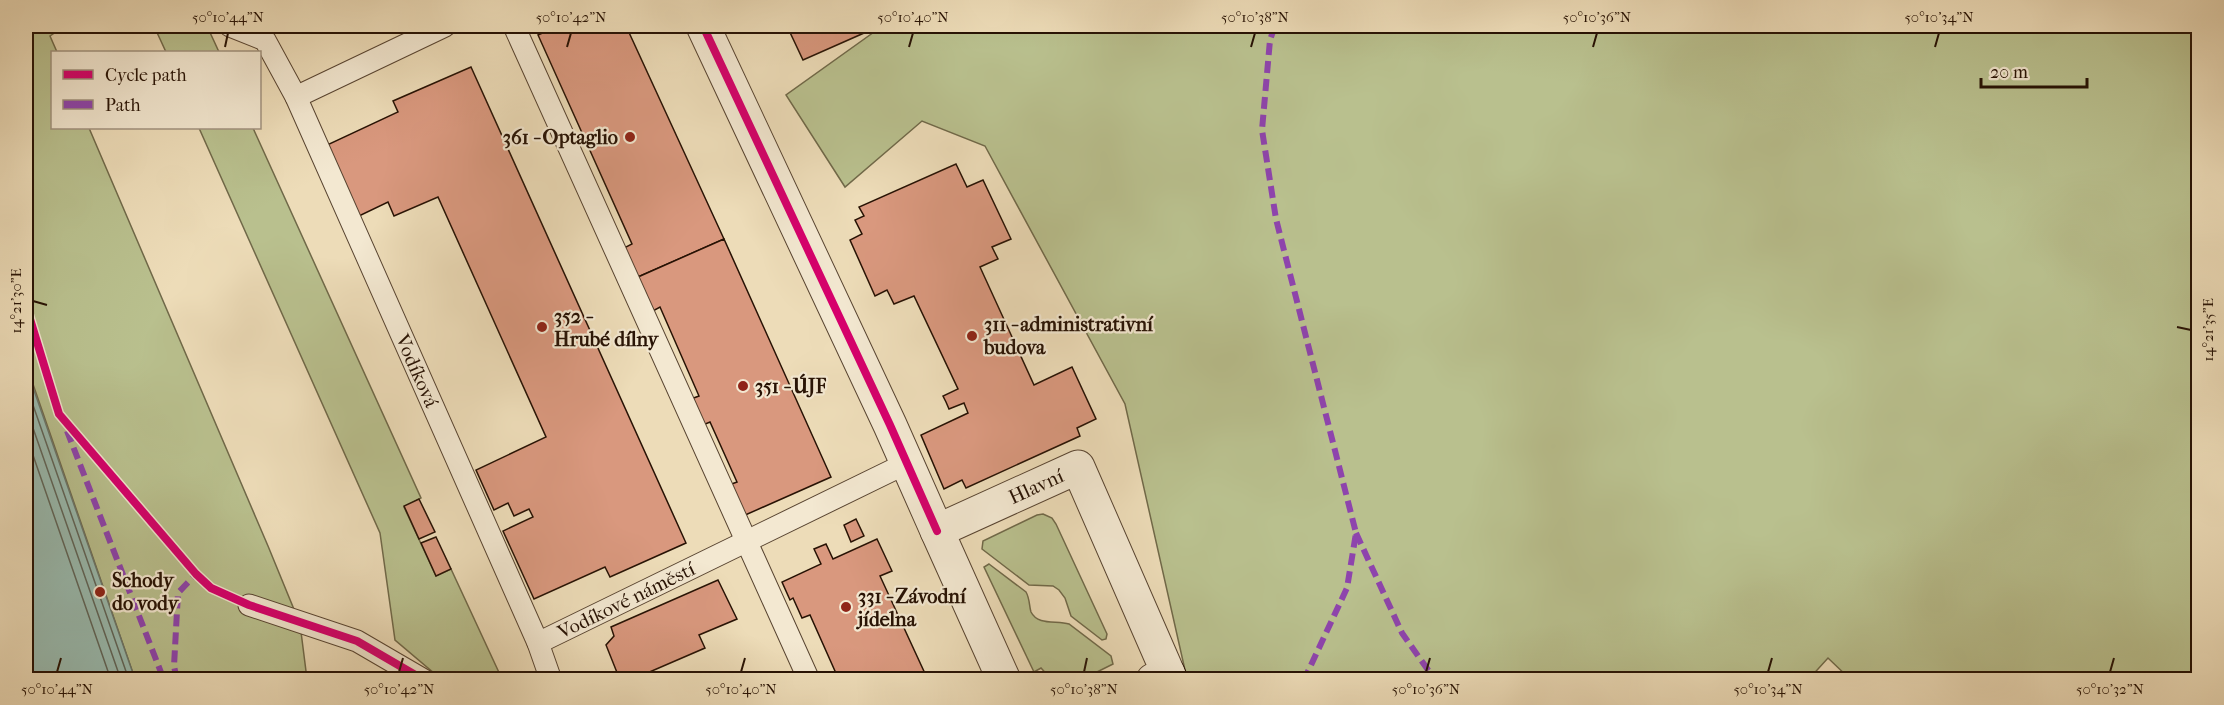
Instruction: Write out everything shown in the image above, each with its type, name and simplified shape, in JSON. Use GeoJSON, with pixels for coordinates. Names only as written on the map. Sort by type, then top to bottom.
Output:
{"type":"FeatureCollection","features":[{"type":"Feature","properties":{"kind":"street"},"geometry":{"type":"LineString","coordinates":[[703,26],[907,463],[1004,680]]}},
{"type":"Feature","properties":{"kind":"street","name":"Hlavní"},"geometry":{"type":"LineString","coordinates":[[937,531],[1078,467],[1164,677]]}},
{"type":"Feature","properties":{"kind":"lane","name":"Vodíková"},"geometry":{"type":"LineString","coordinates":[[230,26],[265,40],[296,97],[538,643]]}},
{"type":"Feature","properties":{"kind":"lane"},"geometry":{"type":"LineString","coordinates":[[296,97],[445,26]]}},
{"type":"Feature","properties":{"kind":"lane"},"geometry":{"type":"LineString","coordinates":[[514,26],[809,680]]}},
{"type":"Feature","properties":{"kind":"lane","name":"Vodíkové náměstí"},"geometry":{"type":"LineString","coordinates":[[551,680],[538,643],[907,463]]}},
{"type":"Feature","properties":{"kind":"lane"},"geometry":{"type":"LineString","coordinates":[[249,605],[357,641],[424,680]]}},
{"type":"Feature","properties":{"kind":"green space"},"geometry":{"type":"Polygon","coordinates":[[[26,26],[65,26],[50,36],[57,51],[51,51],[51,129],[89,129],[300,624],[307,679],[135,679],[26,364],[26,26]]]}},
{"type":"Feature","properties":{"kind":"green space"},"geometry":{"type":"Polygon","coordinates":[[[154,26],[207,26],[219,51],[166,51],[154,26]]]}},
{"type":"Feature","properties":{"kind":"green space"},"geometry":{"type":"Polygon","coordinates":[[[872,26],[2198,26],[2198,679],[1850,679],[1828,658],[1808,680],[1187,679],[1125,404],[985,146],[922,121],[845,187],[786,95],[874,32],[872,26]]]}},
{"type":"Feature","properties":{"kind":"green space"},"geometry":{"type":"Polygon","coordinates":[[[199,129],[253,129],[421,498],[404,507],[436,576],[451,569],[502,679],[441,679],[395,640],[380,533],[199,129]]]}},
{"type":"Feature","properties":{"kind":"green space"},"geometry":{"type":"Polygon","coordinates":[[[1043,514],[1052,518],[1056,524],[1107,634],[1106,639],[1102,640],[1071,616],[1065,598],[1059,590],[1053,586],[1029,585],[982,549],[983,541],[1043,514]]]}},
{"type":"Feature","properties":{"kind":"green space"},"geometry":{"type":"Polygon","coordinates":[[[989,564],[1026,592],[1034,616],[1043,621],[1069,624],[1111,656],[1113,664],[1083,679],[1051,679],[1041,668],[1034,672],[984,567],[989,564]]]}},
{"type":"Feature","properties":{"kind":"water"},"geometry":{"type":"Polygon","coordinates":[[[26,364],[29,376],[135,679],[26,679],[26,364]]]}},
{"type":"Feature","properties":{"kind":"building","name":"361 - Optaglio"},"geometry":{"type":"Polygon","coordinates":[[[558,26],[626,26],[724,239],[638,277],[624,248],[632,244],[538,35],[558,26]]]}},
{"type":"Feature","properties":{"kind":"building"},"geometry":{"type":"Polygon","coordinates":[[[787,26],[861,26],[864,33],[803,60],[787,26]]]}},
{"type":"Feature","properties":{"kind":"building","name":"352 - Hrubé dílny"},"geometry":{"type":"Polygon","coordinates":[[[471,67],[686,543],[610,577],[605,567],[534,599],[503,531],[533,517],[529,509],[514,516],[508,503],[494,510],[476,470],[546,437],[438,197],[394,216],[388,202],[359,216],[327,145],[398,112],[393,101],[471,67]]]}},
{"type":"Feature","properties":{"kind":"building","name":"311 - administrativní budova"},"geometry":{"type":"Polygon","coordinates":[[[956,164],[967,187],[983,180],[1011,239],[992,247],[998,259],[980,267],[1034,385],[1072,367],[1096,419],[1077,428],[1080,436],[966,488],[962,480],[944,489],[921,435],[968,413],[964,403],[949,409],[943,396],[958,389],[914,296],[894,304],[887,290],[875,296],[850,240],[862,234],[855,220],[864,216],[859,207],[956,164]]]}},
{"type":"Feature","properties":{"kind":"building","name":"351 - ÚJF"},"geometry":{"type":"Polygon","coordinates":[[[724,239],[831,477],[743,516],[729,485],[737,482],[710,422],[703,425],[691,399],[699,396],[660,307],[653,311],[638,277],[724,239]]]}},
{"type":"Feature","properties":{"kind":"building"},"geometry":{"type":"Polygon","coordinates":[[[419,499],[435,532],[419,539],[404,506],[419,499]]]}},
{"type":"Feature","properties":{"kind":"building"},"geometry":{"type":"Polygon","coordinates":[[[856,519],[864,536],[851,542],[844,525],[856,519]]]}},
{"type":"Feature","properties":{"kind":"building"},"geometry":{"type":"Polygon","coordinates":[[[436,537],[451,569],[436,576],[421,543],[436,537]]]}},
{"type":"Feature","properties":{"kind":"building","name":"331 - Závodní jídelna"},"geometry":{"type":"Polygon","coordinates":[[[877,539],[892,571],[880,576],[928,680],[839,680],[810,615],[802,618],[793,598],[790,600],[782,582],[821,564],[814,549],[826,544],[833,559],[877,539]]]}},
{"type":"Feature","properties":{"kind":"building"},"geometry":{"type":"Polygon","coordinates":[[[718,580],[737,619],[699,635],[705,648],[631,680],[620,680],[606,645],[614,636],[611,627],[718,580]]]}},
{"type":"Feature","properties":{"kind":"marked path"},"geometry":{"type":"LineString","coordinates":[[1275,26],[1270,40],[1262,130],[1276,219],[1356,533],[1347,588],[1304,680]]}},
{"type":"Feature","properties":{"kind":"marked path"},"geometry":{"type":"LineString","coordinates":[[67,431],[164,680]]}},
{"type":"Feature","properties":{"kind":"marked path"},"geometry":{"type":"LineString","coordinates":[[1356,533],[1402,633],[1435,680]]}},
{"type":"Feature","properties":{"kind":"marked path"},"geometry":{"type":"LineString","coordinates":[[177,680],[174,666],[178,593],[196,574]]}},
{"type":"Feature","properties":{"kind":"cycle path"},"geometry":{"type":"LineString","coordinates":[[703,26],[890,425],[937,531]]}},
{"type":"Feature","properties":{"kind":"cycle path"},"geometry":{"type":"LineString","coordinates":[[26,306],[59,414],[196,574],[211,588],[249,605],[357,641],[424,680]]}},
{"type":"Feature","properties":{"kind":"place","name":"361 - Optaglio"},"geometry":{"type":"Point","coordinates":[630,137]}},
{"type":"Feature","properties":{"kind":"place","name":"352 - Hrubé dílny"},"geometry":{"type":"Point","coordinates":[542,327]}},
{"type":"Feature","properties":{"kind":"place","name":"311 - administrativní budova"},"geometry":{"type":"Point","coordinates":[972,336]}},
{"type":"Feature","properties":{"kind":"place","name":"351 - ÚJF"},"geometry":{"type":"Point","coordinates":[743,386]}},
{"type":"Feature","properties":{"kind":"place","name":"Schody do vody"},"geometry":{"type":"Point","coordinates":[100,592]}},
{"type":"Feature","properties":{"kind":"place","name":"331 - Závodní jídelna"},"geometry":{"type":"Point","coordinates":[846,607]}}]}
